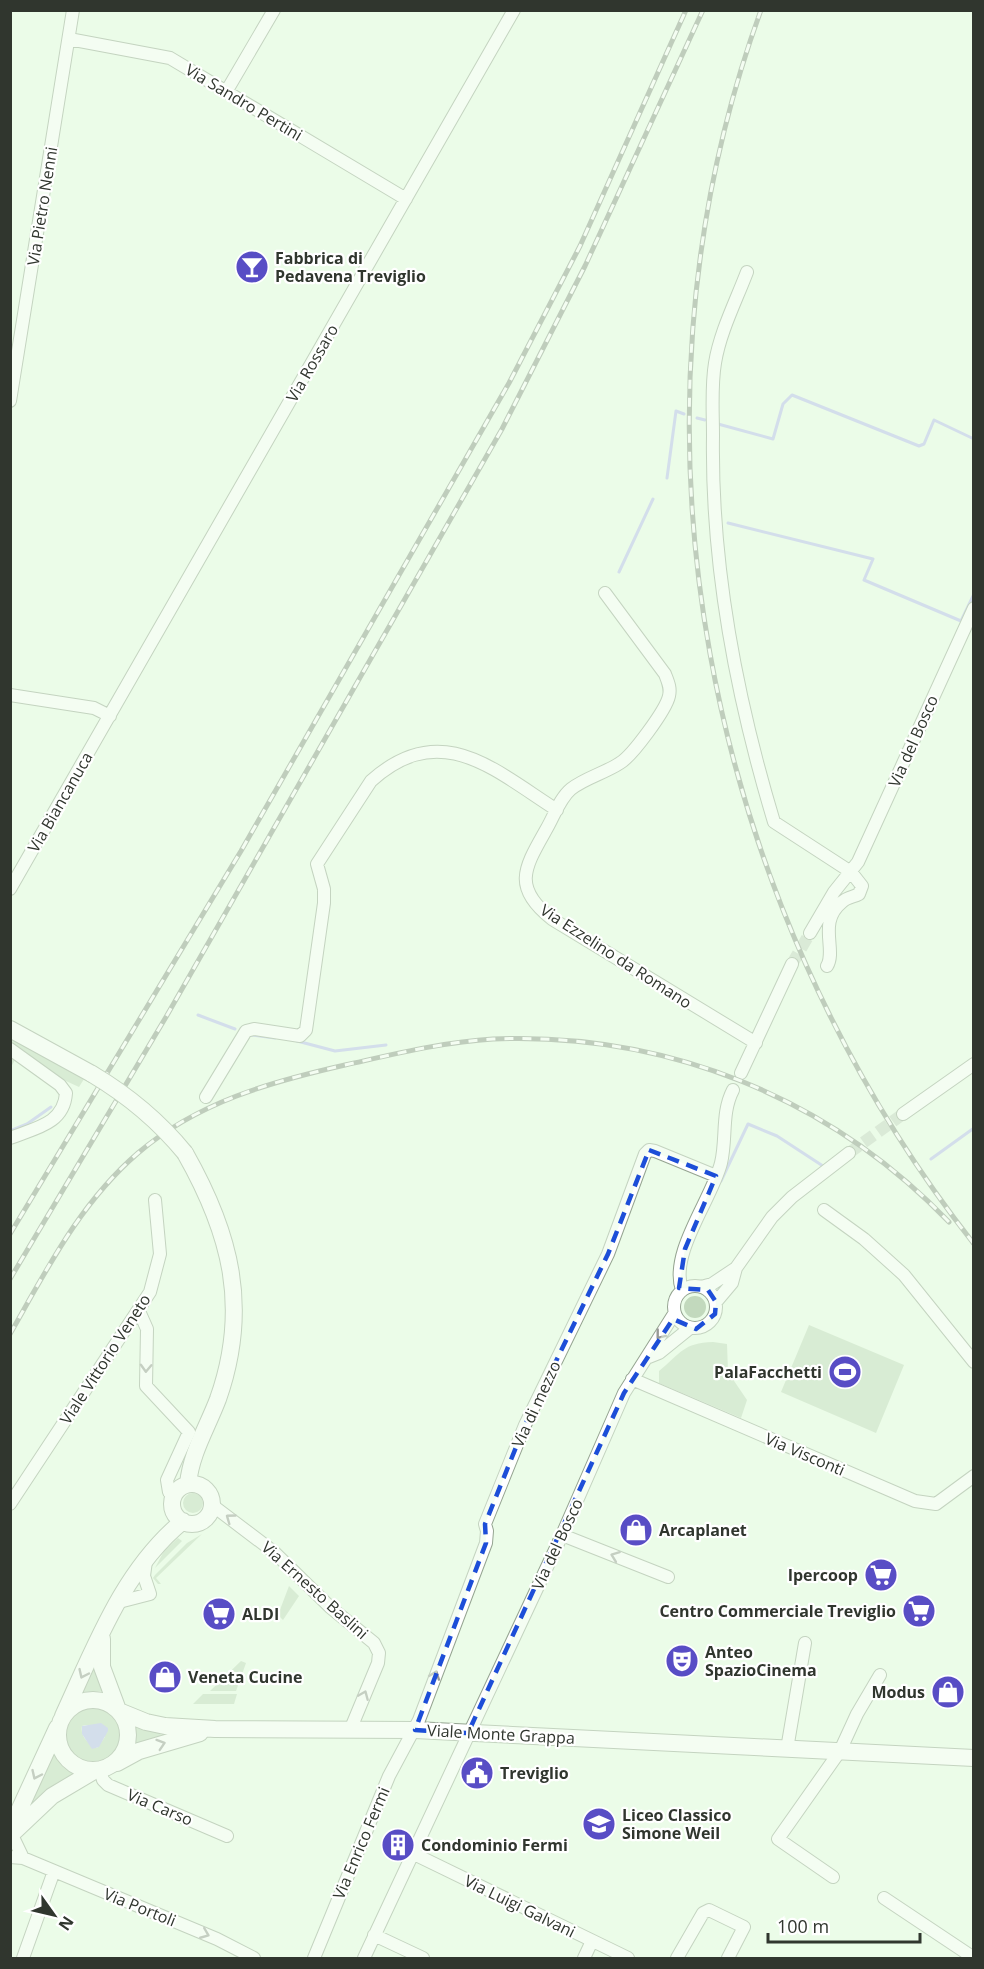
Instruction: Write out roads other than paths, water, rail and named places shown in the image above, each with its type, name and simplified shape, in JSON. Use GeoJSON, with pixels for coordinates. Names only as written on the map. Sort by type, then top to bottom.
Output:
{"type":"FeatureCollection","features":[{"type":"Feature","properties":{"kind":"main road"},"geometry":{"type":"LineString","coordinates":[[10,1029],[92,1074],[138,1105],[157,1120],[185,1154],[208,1193],[226,1244],[233,1285],[234,1316],[226,1370],[218,1399],[190,1463],[184,1499],[161,1539],[146,1556],[102,1632],[11,1834]]}},
{"type":"Feature","properties":{"kind":"main road","name":"Via Ernesto Baslini"},"geometry":{"type":"LineString","coordinates":[[184,1499],[209,1494],[212,1504]]}},
{"type":"Feature","properties":{"kind":"main road"},"geometry":{"type":"LineString","coordinates":[[184,1499],[194,1523],[205,1519],[212,1504]]}},
{"type":"Feature","properties":{"kind":"main road"},"geometry":{"type":"LineString","coordinates":[[102,1632],[102,1667],[119,1711],[125,1720],[128,1742],[125,1752],[101,1770],[72,1764],[64,1756],[59,1745],[62,1719],[70,1708],[90,1700],[110,1704],[119,1711]]}},
{"type":"Feature","properties":{"kind":"main road","name":"Viale Monte Grappa"},"geometry":{"type":"LineString","coordinates":[[119,1711],[146,1722],[165,1726],[215,1729],[415,1730],[974,1758]]}},
{"type":"Feature","properties":{"kind":"main road","name":"Viale Monte Grappa"},"geometry":{"type":"LineString","coordinates":[[11,1834],[36,1808],[67,1785],[139,1751],[215,1729]]}},
{"type":"Feature","properties":{"kind":"street","name":"Via Pietro Nenni"},"geometry":{"type":"LineString","coordinates":[[10,401],[73,10]]}},
{"type":"Feature","properties":{"kind":"street"},"geometry":{"type":"LineString","coordinates":[[226,92],[274,10]]}},
{"type":"Feature","properties":{"kind":"street","name":"Via Rossaro"},"geometry":{"type":"LineString","coordinates":[[110,716],[514,10]]}},
{"type":"Feature","properties":{"kind":"street","name":"Via Sandro Pertini"},"geometry":{"type":"LineString","coordinates":[[69,39],[170,58],[406,199]]}},
{"type":"Feature","properties":{"kind":"street"},"geometry":{"type":"LineString","coordinates":[[747,272],[721,343],[713,384],[713,486],[716,546],[726,621],[748,727],[774,822],[850,872],[859,879],[862,890],[841,902],[837,908],[827,930],[831,952],[827,966]]}},
{"type":"Feature","properties":{"kind":"street","name":"Via Ezzelino da Romano"},"geometry":{"type":"LineString","coordinates":[[605,593],[665,674],[669,683],[669,696],[628,757],[574,787],[557,810],[526,868],[527,892],[536,907],[552,919],[756,1043]]}},
{"type":"Feature","properties":{"kind":"street","name":"Via del Bosco"},"geometry":{"type":"LineString","coordinates":[[810,933],[834,892],[858,862],[974,608]]}},
{"type":"Feature","properties":{"kind":"street"},"geometry":{"type":"LineString","coordinates":[[10,695],[94,708],[110,716]]}},
{"type":"Feature","properties":{"kind":"street","name":"Via Biancanuca"},"geometry":{"type":"LineString","coordinates":[[10,889],[110,716]]}},
{"type":"Feature","properties":{"kind":"street"},"geometry":{"type":"LineString","coordinates":[[206,1097],[242,1033],[254,1029],[300,1036],[306,1030],[324,903],[324,889],[317,864],[370,781],[380,772],[410,756],[441,752],[462,753],[482,762],[557,810]]}},
{"type":"Feature","properties":{"kind":"street"},"geometry":{"type":"LineString","coordinates":[[741,1073],[792,964]]}},
{"type":"Feature","properties":{"kind":"street"},"geometry":{"type":"LineString","coordinates":[[10,1049],[60,1084],[66,1093],[64,1109],[55,1120],[10,1138]]}},
{"type":"Feature","properties":{"kind":"street"},"geometry":{"type":"LineString","coordinates":[[903,1114],[974,1064]]}},
{"type":"Feature","properties":{"kind":"street"},"geometry":{"type":"LineString","coordinates":[[733,1089],[725,1110],[721,1163],[685,1249],[680,1279],[682,1290],[675,1301],[674,1314],[680,1323],[690,1328],[699,1328],[710,1323],[715,1314],[716,1302],[732,1283],[736,1268],[772,1217],[792,1197],[849,1154]]}},
{"type":"Feature","properties":{"kind":"street","name":"Via di mezzo"},"geometry":{"type":"LineString","coordinates":[[415,1730],[486,1543],[485,1524],[525,1425],[608,1254],[645,1154],[649,1150],[655,1151],[716,1176]]}},
{"type":"Feature","properties":{"kind":"street","name":"Viale Vittorio Veneto"},"geometry":{"type":"LineString","coordinates":[[10,1504],[139,1311],[157,1273],[160,1254],[155,1200]]}},
{"type":"Feature","properties":{"kind":"street"},"geometry":{"type":"LineString","coordinates":[[824,1210],[864,1239],[904,1275],[974,1362]]}},
{"type":"Feature","properties":{"kind":"street"},"geometry":{"type":"LineString","coordinates":[[683,1260],[698,1286],[710,1292],[716,1302]]}},
{"type":"Feature","properties":{"kind":"street"},"geometry":{"type":"LineString","coordinates":[[682,1290],[712,1284],[736,1268]]}},
{"type":"Feature","properties":{"kind":"street"},"geometry":{"type":"LineString","coordinates":[[139,1311],[147,1329],[146,1386],[189,1432],[167,1480],[169,1492],[184,1499]]}},
{"type":"Feature","properties":{"kind":"street","name":"Via del Bosco"},"geometry":{"type":"LineString","coordinates":[[364,1959],[562,1535],[632,1379],[674,1314]]}},
{"type":"Feature","properties":{"kind":"street","name":"Via del Bosco"},"geometry":{"type":"LineString","coordinates":[[648,1357],[659,1353],[690,1328]]}},
{"type":"Feature","properties":{"kind":"street","name":"Via Visconti"},"geometry":{"type":"LineString","coordinates":[[632,1379],[926,1504],[936,1504],[974,1476]]}},
{"type":"Feature","properties":{"kind":"street","name":"Via Ernesto Baslini"},"geometry":{"type":"LineString","coordinates":[[212,1504],[274,1552],[330,1607],[374,1643],[379,1653],[378,1663],[351,1728]]}},
{"type":"Feature","properties":{"kind":"street"},"geometry":{"type":"LineString","coordinates":[[562,1535],[668,1577]]}},
{"type":"Feature","properties":{"kind":"street"},"geometry":{"type":"LineString","coordinates":[[119,1602],[150,1594],[144,1576],[146,1556]]}},
{"type":"Feature","properties":{"kind":"street"},"geometry":{"type":"LineString","coordinates":[[787,1749],[805,1643]]}},
{"type":"Feature","properties":{"kind":"street"},"geometry":{"type":"LineString","coordinates":[[833,1877],[778,1839],[840,1751],[856,1714],[880,1675]]}},
{"type":"Feature","properties":{"kind":"street","name":"Via Enrico Fermi"},"geometry":{"type":"LineString","coordinates":[[314,1959],[389,1776],[415,1730]]}},
{"type":"Feature","properties":{"kind":"street","name":"Via Carso"},"geometry":{"type":"LineString","coordinates":[[101,1770],[103,1780],[108,1785],[227,1836]]}},
{"type":"Feature","properties":{"kind":"street","name":"Via Portoli"},"geometry":{"type":"LineString","coordinates":[[11,1834],[17,1858],[54,1871],[217,1939],[254,1959]]}},
{"type":"Feature","properties":{"kind":"street","name":"Via Luigi Galvani"},"geometry":{"type":"LineString","coordinates":[[412,1853],[628,1959]]}},
{"type":"Feature","properties":{"kind":"street"},"geometry":{"type":"LineString","coordinates":[[24,1959],[54,1871]]}},
{"type":"Feature","properties":{"kind":"street"},"geometry":{"type":"LineString","coordinates":[[884,1898],[974,1958]]}},
{"type":"Feature","properties":{"kind":"street"},"geometry":{"type":"LineString","coordinates":[[677,1959],[703,1913],[709,1910],[744,1927],[728,1959]]}},
{"type":"Feature","properties":{"kind":"street"},"geometry":{"type":"LineString","coordinates":[[375,1935],[423,1959]]}},
{"type":"Feature","properties":{"kind":"street"},"geometry":{"type":"LineString","coordinates":[[584,1959],[591,1941]]}},
{"type":"Feature","properties":{"kind":"water"},"geometry":{"type":"Polygon","coordinates":[[[101,1723],[108,1728],[108,1731],[99,1747],[92,1749],[82,1734],[82,1726],[101,1723]]]}},
{"type":"Feature","properties":{"kind":"waterway"},"geometry":{"type":"LineString","coordinates":[[718,424],[773,439],[783,404],[792,395],[919,446],[924,444],[934,420],[974,439]]}},
{"type":"Feature","properties":{"kind":"waterway"},"geometry":{"type":"LineString","coordinates":[[667,478],[676,411],[684,414]]}},
{"type":"Feature","properties":{"kind":"waterway"},"geometry":{"type":"LineString","coordinates":[[697,418],[705,420]]}},
{"type":"Feature","properties":{"kind":"waterway"},"geometry":{"type":"LineString","coordinates":[[619,572],[653,499]]}},
{"type":"Feature","properties":{"kind":"waterway"},"geometry":{"type":"LineString","coordinates":[[728,523],[873,559],[864,580],[961,621],[974,594]]}},
{"type":"Feature","properties":{"kind":"waterway"},"geometry":{"type":"LineString","coordinates":[[198,1015],[235,1029]]}},
{"type":"Feature","properties":{"kind":"waterway"},"geometry":{"type":"LineString","coordinates":[[252,1035],[275,1038]]}},
{"type":"Feature","properties":{"kind":"waterway"},"geometry":{"type":"LineString","coordinates":[[297,1041],[335,1051],[386,1045]]}},
{"type":"Feature","properties":{"kind":"waterway"},"geometry":{"type":"LineString","coordinates":[[10,1131],[27,1124],[51,1107]]}},
{"type":"Feature","properties":{"kind":"waterway"},"geometry":{"type":"LineString","coordinates":[[721,1181],[748,1124],[777,1136],[826,1168]]}},
{"type":"Feature","properties":{"kind":"waterway"},"geometry":{"type":"LineString","coordinates":[[931,1159],[974,1128]]}},
{"type":"Feature","properties":{"kind":"tunnel"},"geometry":{"type":"LineString","coordinates":[[792,964],[810,933]]}},
{"type":"Feature","properties":{"kind":"tunnel"},"geometry":{"type":"LineString","coordinates":[[849,1153],[903,1114]]}},
{"type":"Feature","properties":{"kind":"railway"},"geometry":{"type":"LineString","coordinates":[[10,1234],[241,851],[509,383],[580,246],[686,10]]}},
{"type":"Feature","properties":{"kind":"railway"},"geometry":{"type":"LineString","coordinates":[[10,1279],[166,1017],[502,429],[585,266],[703,10]]}},
{"type":"Feature","properties":{"kind":"railway"},"geometry":{"type":"LineString","coordinates":[[761,10],[716,168],[693,329],[691,492],[710,654],[749,812],[806,965],[881,1109],[974,1244]]}},
{"type":"Feature","properties":{"kind":"railway"},"geometry":{"type":"LineString","coordinates":[[10,1334],[51,1261],[82,1215],[117,1172],[161,1135],[210,1107],[262,1087],[382,1057],[474,1041],[557,1040],[620,1047],[682,1061],[741,1081],[798,1107],[851,1140],[902,1178],[949,1222]]}},
{"type":"Feature","properties":{"kind":"place","name":"Fabbrica di Pedavena Treviglio"},"geometry":{"type":"Point","coordinates":[252,267]}},
{"type":"Feature","properties":{"kind":"place","name":"PalaFacchetti"},"geometry":{"type":"Point","coordinates":[845,1372]}},
{"type":"Feature","properties":{"kind":"place","name":"Arcaplanet"},"geometry":{"type":"Point","coordinates":[636,1530]}},
{"type":"Feature","properties":{"kind":"place","name":"Ipercoop"},"geometry":{"type":"Point","coordinates":[881,1575]}},
{"type":"Feature","properties":{"kind":"place","name":"Centro Commerciale Treviglio"},"geometry":{"type":"Point","coordinates":[919,1611]}},
{"type":"Feature","properties":{"kind":"place","name":"ALDI"},"geometry":{"type":"Point","coordinates":[219,1614]}},
{"type":"Feature","properties":{"kind":"place","name":"Anteo SpazioCinema"},"geometry":{"type":"Point","coordinates":[682,1661]}},
{"type":"Feature","properties":{"kind":"place","name":"Veneta Cucine"},"geometry":{"type":"Point","coordinates":[165,1677]}},
{"type":"Feature","properties":{"kind":"place","name":"Modus"},"geometry":{"type":"Point","coordinates":[948,1692]}},
{"type":"Feature","properties":{"kind":"place","name":"Treviglio"},"geometry":{"type":"Point","coordinates":[477,1773]}},
{"type":"Feature","properties":{"kind":"place","name":"Liceo Classico Simone Weil"},"geometry":{"type":"Point","coordinates":[599,1824]}},
{"type":"Feature","properties":{"kind":"place","name":"Condominio Fermi"},"geometry":{"type":"Point","coordinates":[398,1845]}}]}
